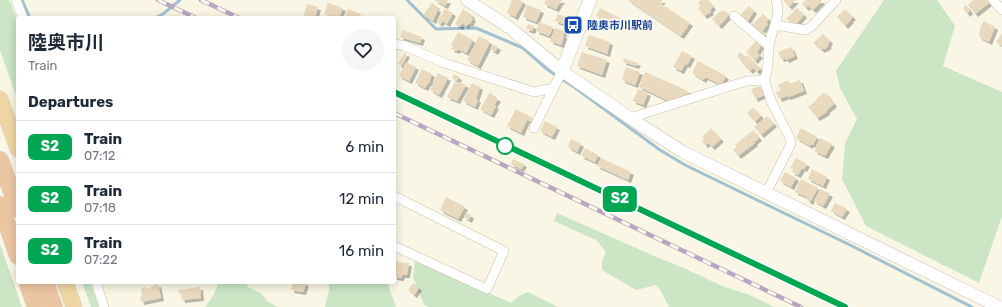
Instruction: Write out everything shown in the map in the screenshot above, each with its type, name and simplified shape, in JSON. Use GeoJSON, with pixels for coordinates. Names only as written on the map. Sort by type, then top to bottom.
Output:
{"type":"FeatureCollection","features":[{"type":"Feature","properties":{"kind":"highway"},"geometry":{"type":"LineString","coordinates":[[0,99],[16,143]]}},
{"type":"Feature","properties":{"kind":"highway"},"geometry":{"type":"LineString","coordinates":[[0,160],[16,204]]}},
{"type":"Feature","properties":{"kind":"highway"},"geometry":{"type":"LineString","coordinates":[[0,205],[16,250]]}},
{"type":"Feature","properties":{"kind":"highway"},"geometry":{"type":"LineString","coordinates":[[28,284],[36,307]]}},
{"type":"Feature","properties":{"kind":"highway"},"geometry":{"type":"LineString","coordinates":[[46,284],[54,307]]}},
{"type":"Feature","properties":{"kind":"highway"},"geometry":{"type":"LineString","coordinates":[[66,284],[74,307]]}},
{"type":"Feature","properties":{"kind":"main road"},"geometry":{"type":"LineString","coordinates":[[562,71],[590,0]]}},
{"type":"Feature","properties":{"kind":"street"},"geometry":{"type":"LineString","coordinates":[[16,0],[22,16]]}},
{"type":"Feature","properties":{"kind":"street"},"geometry":{"type":"LineString","coordinates":[[467,0],[510,28],[562,71],[630,118],[683,152],[999,307]]}},
{"type":"Feature","properties":{"kind":"street"},"geometry":{"type":"LineString","coordinates":[[766,193],[791,144],[790,138],[772,103],[764,80],[768,71],[769,46],[778,12],[776,0]]}},
{"type":"Feature","properties":{"kind":"street"},"geometry":{"type":"LineString","coordinates":[[775,25],[806,30],[812,26],[836,0]]}},
{"type":"Feature","properties":{"kind":"street"},"geometry":{"type":"LineString","coordinates":[[734,16],[769,46]]}},
{"type":"Feature","properties":{"kind":"street"},"geometry":{"type":"LineString","coordinates":[[396,44],[405,46],[444,63],[534,92],[554,88]]}},
{"type":"Feature","properties":{"kind":"street"},"geometry":{"type":"LineString","coordinates":[[534,128],[562,71]]}},
{"type":"Feature","properties":{"kind":"street"},"geometry":{"type":"LineString","coordinates":[[630,118],[727,86],[747,81],[764,80]]}},
{"type":"Feature","properties":{"kind":"street"},"geometry":{"type":"LineString","coordinates":[[396,197],[504,251],[487,289],[396,247]]}},
{"type":"Feature","properties":{"kind":"street"},"geometry":{"type":"LineString","coordinates":[[97,284],[104,307]]}},
{"type":"Feature","properties":{"kind":"green space"},"geometry":{"type":"Polygon","coordinates":[[[0,0],[9,0],[16,16],[16,95],[0,50],[0,0]]]}},
{"type":"Feature","properties":{"kind":"green space"},"geometry":{"type":"Polygon","coordinates":[[[884,0],[937,0],[955,26],[943,66],[1002,92],[1002,216],[979,283],[866,226],[842,179],[845,143],[857,119],[840,88],[836,71],[884,0]]]}},
{"type":"Feature","properties":{"kind":"green space"},"geometry":{"type":"Polygon","coordinates":[[[557,213],[722,286],[750,295],[774,307],[669,307],[661,291],[656,285],[636,290],[602,270],[602,262],[606,252],[596,240],[554,221],[557,213]]]}},
{"type":"Feature","properties":{"kind":"green space"},"geometry":{"type":"Polygon","coordinates":[[[0,244],[22,307],[0,307],[0,244]]]}},
{"type":"Feature","properties":{"kind":"green space"},"geometry":{"type":"Polygon","coordinates":[[[415,260],[511,303],[519,296],[528,292],[558,307],[428,307],[424,305],[413,277],[415,260]]]}},
{"type":"Feature","properties":{"kind":"green space"},"geometry":{"type":"Polygon","coordinates":[[[83,284],[91,284],[99,307],[91,307],[83,284]]]}},
{"type":"Feature","properties":{"kind":"green space"},"geometry":{"type":"Polygon","coordinates":[[[218,284],[247,284],[248,287],[262,294],[268,302],[278,307],[205,307],[213,296],[218,284]]]}},
{"type":"Feature","properties":{"kind":"green space"},"geometry":{"type":"Polygon","coordinates":[[[329,284],[388,284],[396,307],[325,307],[329,284]]]}},
{"type":"Feature","properties":{"kind":"building"},"geometry":{"type":"Polygon","coordinates":[[[434,0],[448,0],[445,6],[434,0]]]}},
{"type":"Feature","properties":{"kind":"building"},"geometry":{"type":"Polygon","coordinates":[[[512,0],[520,0],[523,2],[515,17],[507,13],[512,0]]]}},
{"type":"Feature","properties":{"kind":"building"},"geometry":{"type":"Polygon","coordinates":[[[546,0],[562,0],[556,9],[544,4],[546,0]]]}},
{"type":"Feature","properties":{"kind":"building"},"geometry":{"type":"Polygon","coordinates":[[[628,0],[663,0],[660,3],[690,23],[681,36],[628,0]]]}},
{"type":"Feature","properties":{"kind":"building"},"geometry":{"type":"Polygon","coordinates":[[[701,0],[708,0],[713,7],[710,10],[711,12],[704,16],[698,8],[700,6],[698,3],[701,0]]]}},
{"type":"Feature","properties":{"kind":"building"},"geometry":{"type":"Polygon","coordinates":[[[783,0],[796,0],[789,7],[783,0]]]}},
{"type":"Feature","properties":{"kind":"building"},"geometry":{"type":"Polygon","coordinates":[[[806,0],[822,1],[813,10],[808,6],[806,8],[802,4],[806,0]]]}},
{"type":"Feature","properties":{"kind":"building"},"geometry":{"type":"Polygon","coordinates":[[[973,0],[987,0],[989,3],[975,14],[968,5],[973,0]]]}},
{"type":"Feature","properties":{"kind":"building"},"geometry":{"type":"Polygon","coordinates":[[[328,3],[343,8],[340,16],[324,14],[328,3]]]}},
{"type":"Feature","properties":{"kind":"building"},"geometry":{"type":"Polygon","coordinates":[[[432,3],[437,6],[435,7],[438,9],[433,21],[423,15],[432,3]]]}},
{"type":"Feature","properties":{"kind":"building"},"geometry":{"type":"Polygon","coordinates":[[[307,4],[318,7],[316,16],[304,16],[307,4]]]}},
{"type":"Feature","properties":{"kind":"building"},"geometry":{"type":"Polygon","coordinates":[[[527,5],[541,10],[536,22],[523,17],[527,5]]]}},
{"type":"Feature","properties":{"kind":"building"},"geometry":{"type":"Polygon","coordinates":[[[966,5],[970,11],[967,14],[963,8],[966,5]]]}},
{"type":"Feature","properties":{"kind":"building"},"geometry":{"type":"Polygon","coordinates":[[[749,6],[754,11],[747,22],[740,15],[749,6]]]}},
{"type":"Feature","properties":{"kind":"building"},"geometry":{"type":"Polygon","coordinates":[[[600,8],[620,18],[615,26],[596,16],[600,8]]]}},
{"type":"Feature","properties":{"kind":"building"},"geometry":{"type":"Polygon","coordinates":[[[797,8],[804,15],[796,24],[794,22],[791,23],[786,19],[797,8]]]}},
{"type":"Feature","properties":{"kind":"building"},"geometry":{"type":"Polygon","coordinates":[[[348,9],[361,14],[360,16],[346,16],[348,9]]]}},
{"type":"Feature","properties":{"kind":"building"},"geometry":{"type":"Polygon","coordinates":[[[445,9],[453,13],[447,24],[442,21],[440,24],[437,22],[445,9]]]}},
{"type":"Feature","properties":{"kind":"building"},"geometry":{"type":"Polygon","coordinates":[[[463,9],[472,15],[471,17],[473,18],[470,24],[468,23],[466,26],[462,23],[460,27],[455,24],[463,9]]]}},
{"type":"Feature","properties":{"kind":"building"},"geometry":{"type":"Polygon","coordinates":[[[845,9],[853,17],[845,26],[837,17],[845,9]]]}},
{"type":"Feature","properties":{"kind":"building"},"geometry":{"type":"Polygon","coordinates":[[[724,10],[729,15],[719,26],[712,19],[720,11],[722,12],[724,10]]]}},
{"type":"Feature","properties":{"kind":"building"},"geometry":{"type":"Polygon","coordinates":[[[558,14],[571,19],[569,26],[555,21],[558,14]]]}},
{"type":"Feature","properties":{"kind":"building"},"geometry":{"type":"Polygon","coordinates":[[[763,14],[769,19],[766,23],[768,24],[762,31],[766,34],[764,37],[752,25],[763,14]]]}},
{"type":"Feature","properties":{"kind":"building"},"geometry":{"type":"Polygon","coordinates":[[[984,21],[995,27],[989,42],[979,37],[979,30],[984,21]]]}},
{"type":"Feature","properties":{"kind":"building"},"geometry":{"type":"Polygon","coordinates":[[[539,22],[553,27],[549,36],[536,31],[539,22]]]}},
{"type":"Feature","properties":{"kind":"building"},"geometry":{"type":"Polygon","coordinates":[[[528,24],[534,26],[532,31],[526,29],[528,24]]]}},
{"type":"Feature","properties":{"kind":"building"},"geometry":{"type":"Polygon","coordinates":[[[555,28],[564,31],[561,45],[550,41],[555,28]]]}},
{"type":"Feature","properties":{"kind":"building"},"geometry":{"type":"Polygon","coordinates":[[[403,30],[422,37],[420,43],[400,37],[403,30]]]}},
{"type":"Feature","properties":{"kind":"building"},"geometry":{"type":"Polygon","coordinates":[[[458,32],[473,40],[466,53],[458,49],[457,51],[451,49],[453,46],[451,45],[458,32]]]}},
{"type":"Feature","properties":{"kind":"building"},"geometry":{"type":"Polygon","coordinates":[[[1002,33],[1002,46],[996,42],[1002,33]]]}},
{"type":"Feature","properties":{"kind":"building"},"geometry":{"type":"Polygon","coordinates":[[[823,34],[830,41],[828,44],[829,45],[822,50],[813,43],[823,34]]]}},
{"type":"Feature","properties":{"kind":"building"},"geometry":{"type":"Polygon","coordinates":[[[589,35],[610,42],[607,54],[585,46],[589,35]]]}},
{"type":"Feature","properties":{"kind":"building"},"geometry":{"type":"Polygon","coordinates":[[[479,36],[490,42],[478,66],[467,60],[479,36]]]}},
{"type":"Feature","properties":{"kind":"building"},"geometry":{"type":"Polygon","coordinates":[[[756,41],[761,45],[757,53],[760,55],[755,61],[746,52],[756,41]]]}},
{"type":"Feature","properties":{"kind":"building"},"geometry":{"type":"Polygon","coordinates":[[[493,44],[498,47],[495,52],[490,49],[493,44]]]}},
{"type":"Feature","properties":{"kind":"building"},"geometry":{"type":"Polygon","coordinates":[[[791,47],[795,56],[786,60],[785,58],[781,59],[778,52],[791,47]]]}},
{"type":"Feature","properties":{"kind":"building"},"geometry":{"type":"Polygon","coordinates":[[[682,51],[692,56],[687,65],[685,64],[681,71],[673,67],[682,51]]]}},
{"type":"Feature","properties":{"kind":"building"},"geometry":{"type":"Polygon","coordinates":[[[582,52],[607,60],[602,75],[577,66],[582,52]]]}},
{"type":"Feature","properties":{"kind":"building"},"geometry":{"type":"Polygon","coordinates":[[[740,52],[745,57],[747,55],[760,68],[757,72],[753,68],[750,71],[741,62],[742,61],[737,56],[740,52]]]}},
{"type":"Feature","properties":{"kind":"building"},"geometry":{"type":"Polygon","coordinates":[[[404,53],[407,54],[401,66],[398,64],[404,53]]]}},
{"type":"Feature","properties":{"kind":"building"},"geometry":{"type":"Polygon","coordinates":[[[624,58],[638,63],[636,66],[623,62],[624,58]]]}},
{"type":"Feature","properties":{"kind":"building"},"geometry":{"type":"Polygon","coordinates":[[[698,61],[726,76],[721,85],[705,77],[703,80],[692,73],[698,61]]]}},
{"type":"Feature","properties":{"kind":"building"},"geometry":{"type":"Polygon","coordinates":[[[406,62],[416,67],[409,81],[399,76],[406,62]]]}},
{"type":"Feature","properties":{"kind":"building"},"geometry":{"type":"Polygon","coordinates":[[[626,67],[640,72],[635,85],[622,80],[626,67]]]}},
{"type":"Feature","properties":{"kind":"building"},"geometry":{"type":"Polygon","coordinates":[[[422,69],[432,74],[429,83],[425,88],[415,83],[422,69]]]}},
{"type":"Feature","properties":{"kind":"building"},"geometry":{"type":"Polygon","coordinates":[[[645,72],[688,91],[687,94],[669,101],[639,87],[645,72]]]}},
{"type":"Feature","properties":{"kind":"building"},"geometry":{"type":"Polygon","coordinates":[[[438,73],[448,78],[439,95],[430,90],[438,73]]]}},
{"type":"Feature","properties":{"kind":"building"},"geometry":{"type":"Polygon","coordinates":[[[454,74],[459,77],[457,81],[452,78],[454,74]]]}},
{"type":"Feature","properties":{"kind":"building"},"geometry":{"type":"Polygon","coordinates":[[[788,80],[790,84],[800,80],[804,91],[779,99],[776,92],[781,90],[778,85],[788,80]]]}},
{"type":"Feature","properties":{"kind":"building"},"geometry":{"type":"Polygon","coordinates":[[[455,82],[466,85],[457,101],[447,97],[455,82]]]}},
{"type":"Feature","properties":{"kind":"building"},"geometry":{"type":"Polygon","coordinates":[[[472,83],[480,87],[476,99],[478,100],[475,107],[463,101],[472,83]]]}},
{"type":"Feature","properties":{"kind":"building"},"geometry":{"type":"Polygon","coordinates":[[[760,86],[764,95],[755,99],[751,89],[760,86]]]}},
{"type":"Feature","properties":{"kind":"building"},"geometry":{"type":"Polygon","coordinates":[[[638,89],[648,93],[643,105],[633,101],[638,89]]]}},
{"type":"Feature","properties":{"kind":"building"},"geometry":{"type":"Polygon","coordinates":[[[491,93],[498,99],[494,105],[496,106],[491,115],[480,109],[491,93]]]}},
{"type":"Feature","properties":{"kind":"building"},"geometry":{"type":"Polygon","coordinates":[[[823,93],[826,93],[834,104],[826,111],[827,112],[817,118],[808,107],[823,93]]]}},
{"type":"Feature","properties":{"kind":"building"},"geometry":{"type":"Polygon","coordinates":[[[753,107],[761,116],[755,122],[747,113],[753,107]]]}},
{"type":"Feature","properties":{"kind":"building"},"geometry":{"type":"Polygon","coordinates":[[[516,109],[533,118],[531,122],[527,120],[521,133],[507,126],[516,109]]]}},
{"type":"Feature","properties":{"kind":"building"},"geometry":{"type":"Polygon","coordinates":[[[767,116],[774,124],[761,135],[754,127],[767,116]]]}},
{"type":"Feature","properties":{"kind":"building"},"geometry":{"type":"Polygon","coordinates":[[[545,121],[557,127],[552,137],[540,131],[545,121]]]}},
{"type":"Feature","properties":{"kind":"building"},"geometry":{"type":"Polygon","coordinates":[[[711,128],[721,139],[712,147],[708,143],[705,145],[702,141],[704,140],[702,137],[711,128]]]}},
{"type":"Feature","properties":{"kind":"building"},"geometry":{"type":"Polygon","coordinates":[[[801,128],[817,137],[813,145],[810,144],[810,146],[796,138],[801,128]]]}},
{"type":"Feature","properties":{"kind":"building"},"geometry":{"type":"Polygon","coordinates":[[[753,130],[759,138],[738,156],[733,150],[737,147],[735,145],[753,130]]]}},
{"type":"Feature","properties":{"kind":"building"},"geometry":{"type":"Polygon","coordinates":[[[820,138],[832,144],[825,156],[814,151],[820,138]]]}},
{"type":"Feature","properties":{"kind":"building"},"geometry":{"type":"Polygon","coordinates":[[[571,139],[581,144],[577,152],[568,147],[571,139]]]}},
{"type":"Feature","properties":{"kind":"building"},"geometry":{"type":"Polygon","coordinates":[[[585,148],[598,155],[595,162],[581,156],[585,148]]]}},
{"type":"Feature","properties":{"kind":"building"},"geometry":{"type":"Polygon","coordinates":[[[601,158],[631,172],[628,180],[597,166],[601,158]]]}},
{"type":"Feature","properties":{"kind":"building"},"geometry":{"type":"Polygon","coordinates":[[[796,158],[807,164],[804,169],[802,168],[798,175],[792,172],[793,169],[790,168],[796,158]]]}},
{"type":"Feature","properties":{"kind":"building"},"geometry":{"type":"Polygon","coordinates":[[[513,159],[524,164],[521,169],[511,164],[513,159]]]}},
{"type":"Feature","properties":{"kind":"building"},"geometry":{"type":"Polygon","coordinates":[[[812,169],[827,177],[823,186],[808,179],[812,169]]]}},
{"type":"Feature","properties":{"kind":"building"},"geometry":{"type":"Polygon","coordinates":[[[785,172],[796,178],[791,187],[780,181],[785,172]]]}},
{"type":"Feature","properties":{"kind":"building"},"geometry":{"type":"Polygon","coordinates":[[[801,179],[818,188],[810,202],[806,199],[807,197],[795,192],[801,179]]]}},
{"type":"Feature","properties":{"kind":"building"},"geometry":{"type":"Polygon","coordinates":[[[820,189],[830,194],[823,206],[814,201],[820,189]]]}},
{"type":"Feature","properties":{"kind":"building"},"geometry":{"type":"Polygon","coordinates":[[[446,197],[465,207],[458,219],[440,210],[446,197]]]}},
{"type":"Feature","properties":{"kind":"building"},"geometry":{"type":"Polygon","coordinates":[[[835,203],[847,209],[842,217],[831,211],[835,203]]]}},
{"type":"Feature","properties":{"kind":"building"},"geometry":{"type":"Polygon","coordinates":[[[466,213],[471,215],[469,220],[464,217],[466,213]]]}},
{"type":"Feature","properties":{"kind":"building"},"geometry":{"type":"Polygon","coordinates":[[[396,260],[398,260],[398,262],[409,263],[407,275],[402,275],[401,278],[396,277],[396,260]]]}},
{"type":"Feature","properties":{"kind":"building"},"geometry":{"type":"Polygon","coordinates":[[[413,283],[419,288],[414,295],[408,290],[413,283]]]}},
{"type":"Feature","properties":{"kind":"building"},"geometry":{"type":"Polygon","coordinates":[[[158,284],[161,298],[141,302],[140,297],[142,296],[142,288],[151,288],[151,286],[158,284]]]}},
{"type":"Feature","properties":{"kind":"building"},"geometry":{"type":"Polygon","coordinates":[[[292,284],[306,284],[303,292],[291,290],[292,284]]]}},
{"type":"Feature","properties":{"kind":"building"},"geometry":{"type":"Polygon","coordinates":[[[200,287],[201,298],[182,300],[181,294],[179,294],[178,290],[200,287]]]}},
{"type":"Feature","properties":{"kind":"waterway"},"geometry":{"type":"LineString","coordinates":[[22,0],[29,16]]}},
{"type":"Feature","properties":{"kind":"waterway"},"geometry":{"type":"LineString","coordinates":[[159,16],[180,0]]}},
{"type":"Feature","properties":{"kind":"waterway"},"geometry":{"type":"LineString","coordinates":[[407,0],[436,29],[476,28],[523,48],[548,70],[574,87],[660,150],[685,165],[852,246],[972,307]]}},
{"type":"Feature","properties":{"kind":"railway"},"geometry":{"type":"LineString","coordinates":[[158,0],[192,16]]}},
{"type":"Feature","properties":{"kind":"railway"},"geometry":{"type":"LineString","coordinates":[[201,0],[235,16]]}},
{"type":"Feature","properties":{"kind":"railway"},"geometry":{"type":"LineString","coordinates":[[396,93],[845,307]]}},
{"type":"Feature","properties":{"kind":"railway"},"geometry":{"type":"LineString","coordinates":[[396,114],[801,307]]}},
{"type":"Feature","properties":{"kind":"train","name":"S2"},"geometry":{"type":"LineString","coordinates":[[396,93],[845,307]]}},
{"type":"Feature","properties":{"kind":"place","name":"陸奥市川駅前"},"geometry":{"type":"Point","coordinates":[573,25]}}]}
